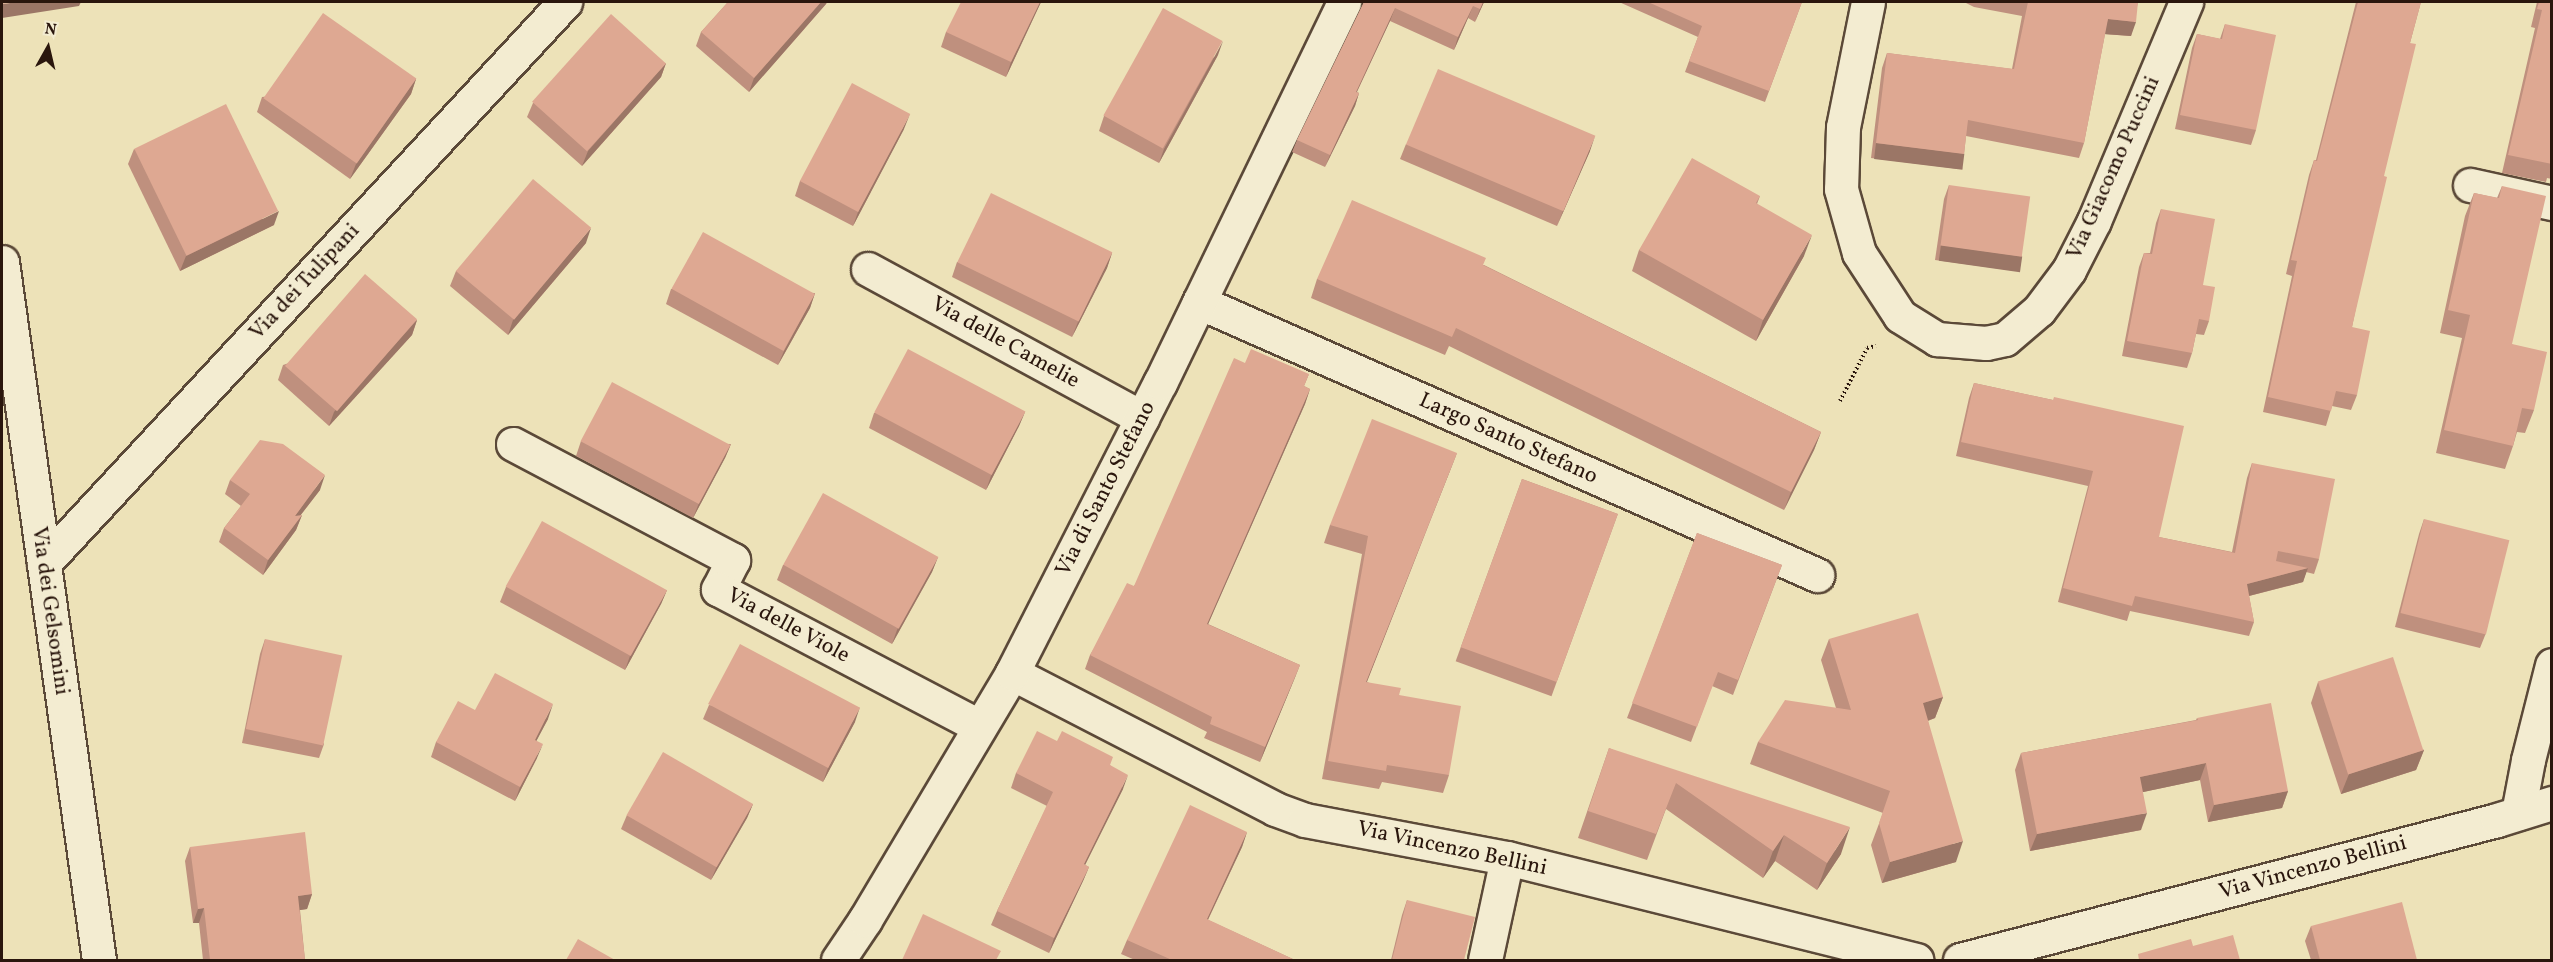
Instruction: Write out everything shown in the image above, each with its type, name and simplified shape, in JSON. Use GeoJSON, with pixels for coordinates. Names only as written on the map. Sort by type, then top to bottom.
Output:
{"type":"FeatureCollection","features":[{"type":"Feature","properties":{"kind":"street","name":"Via dei Tulipani"},"geometry":{"type":"LineString","coordinates":[[44,563],[566,2]]}},
{"type":"Feature","properties":{"kind":"street","name":"Via di Santo Stefano"},"geometry":{"type":"LineString","coordinates":[[838,960],[865,920],[1012,673],[1142,418],[1344,2]]}},
{"type":"Feature","properties":{"kind":"street","name":"Via Giacomo Puccini"},"geometry":{"type":"LineString","coordinates":[[1868,2],[1843,128],[1841,179],[1841,189],[1859,253],[1900,316],[1937,339],[1986,343],[2005,339],[2039,310],[2069,270],[2094,221],[2186,2]]}},
{"type":"Feature","properties":{"kind":"street"},"geometry":{"type":"LineString","coordinates":[[2470,185],[2552,203]]}},
{"type":"Feature","properties":{"kind":"street","name":"Via dei Gelsomini"},"geometry":{"type":"LineString","coordinates":[[2,262],[99,960]]}},
{"type":"Feature","properties":{"kind":"street","name":"Via delle Camelie"},"geometry":{"type":"LineString","coordinates":[[868,269],[1142,418]]}},
{"type":"Feature","properties":{"kind":"street","name":"Largo Santo Stefano"},"geometry":{"type":"LineString","coordinates":[[1198,302],[1817,575]]}},
{"type":"Feature","properties":{"kind":"street","name":"Via delle Viole"},"geometry":{"type":"LineString","coordinates":[[513,444],[733,560],[718,589],[979,726]]}},
{"type":"Feature","properties":{"kind":"street"},"geometry":{"type":"LineString","coordinates":[[2518,813],[2528,760],[2552,665]]}},
{"type":"Feature","properties":{"kind":"street","name":"Via Vincenzo Bellini"},"geometry":{"type":"LineString","coordinates":[[1012,673],[1275,809],[1305,820],[1508,858],[1917,960]]}},
{"type":"Feature","properties":{"kind":"street","name":"Via Vincenzo Bellini"},"geometry":{"type":"LineString","coordinates":[[1960,960],[2518,813],[2552,802]]}},
{"type":"Feature","properties":{"kind":"street"},"geometry":{"type":"LineString","coordinates":[[1485,960],[1508,858]]}},
{"type":"Feature","properties":{"kind":"path"},"geometry":{"type":"LineString","coordinates":[[1840,401],[1867,348]]}},
{"type":"Feature","properties":{"kind":"building"},"geometry":{"type":"Polygon","coordinates":[[[728,2],[821,2],[754,78],[701,32],[728,2]]]}},
{"type":"Feature","properties":{"kind":"building"},"geometry":{"type":"Polygon","coordinates":[[[961,2],[1040,2],[1011,62],[946,32],[961,2]]]}},
{"type":"Feature","properties":{"kind":"building"},"geometry":{"type":"Polygon","coordinates":[[[1364,2],[1483,2],[1480,9],[1473,6],[1458,37],[1395,8],[1330,155],[1297,140],[1364,2]]]}},
{"type":"Feature","properties":{"kind":"building"},"geometry":{"type":"Polygon","coordinates":[[[1648,2],[1802,2],[1769,91],[1689,61],[1702,26],[1648,2]]]}},
{"type":"Feature","properties":{"kind":"building"},"geometry":{"type":"Polygon","coordinates":[[[2028,2],[2138,2],[2136,22],[2108,19],[2084,143],[1968,120],[1964,154],[1876,143],[1887,53],[2014,69],[2028,2]]]}},
{"type":"Feature","properties":{"kind":"building"},"geometry":{"type":"Polygon","coordinates":[[[2358,2],[2421,2],[2410,43],[2416,44],[2384,176],[2387,177],[2352,327],[2370,331],[2357,395],[2336,391],[2331,411],[2268,397],[2297,261],[2291,260],[2314,160],[2317,161],[2358,2]]]}},
{"type":"Feature","properties":{"kind":"building"},"geometry":{"type":"Polygon","coordinates":[[[2539,2],[2552,2],[2552,164],[2508,155],[2542,10],[2537,9],[2539,2]]]}},
{"type":"Feature","properties":{"kind":"building"},"geometry":{"type":"Polygon","coordinates":[[[1163,8],[1222,41],[1163,149],[1103,116],[1163,8]]]}},
{"type":"Feature","properties":{"kind":"building"},"geometry":{"type":"Polygon","coordinates":[[[323,13],[416,78],[357,164],[263,98],[323,13]]]}},
{"type":"Feature","properties":{"kind":"building"},"geometry":{"type":"Polygon","coordinates":[[[611,14],[666,64],[587,151],[532,102],[611,14]]]}},
{"type":"Feature","properties":{"kind":"building"},"geometry":{"type":"Polygon","coordinates":[[[2225,24],[2276,35],[2256,130],[2180,115],[2197,34],[2222,39],[2225,24]]]}},
{"type":"Feature","properties":{"kind":"building"},"geometry":{"type":"Polygon","coordinates":[[[1438,69],[1595,136],[1563,211],[1406,144],[1438,69]]]}},
{"type":"Feature","properties":{"kind":"building"},"geometry":{"type":"Polygon","coordinates":[[[852,83],[910,114],[858,212],[800,181],[852,83]]]}},
{"type":"Feature","properties":{"kind":"building"},"geometry":{"type":"Polygon","coordinates":[[[226,104],[278,211],[186,256],[134,149],[226,104]]]}},
{"type":"Feature","properties":{"kind":"building"},"geometry":{"type":"Polygon","coordinates":[[[1692,158],[1760,196],[1756,203],[1812,235],[1763,320],[1639,250],[1692,158]]]}},
{"type":"Feature","properties":{"kind":"building"},"geometry":{"type":"Polygon","coordinates":[[[533,179],[591,228],[514,320],[456,271],[533,179]]]}},
{"type":"Feature","properties":{"kind":"building"},"geometry":{"type":"Polygon","coordinates":[[[1949,185],[2030,196],[2022,257],[1941,245],[1949,185]]]}},
{"type":"Feature","properties":{"kind":"building"},"geometry":{"type":"Polygon","coordinates":[[[2502,186],[2546,196],[2512,344],[2547,352],[2534,410],[2522,408],[2513,446],[2444,430],[2470,315],[2448,310],[2474,193],[2499,198],[2502,186]]]}},
{"type":"Feature","properties":{"kind":"building"},"geometry":{"type":"Polygon","coordinates":[[[991,193],[1112,252],[1079,321],[957,262],[991,193]]]}},
{"type":"Feature","properties":{"kind":"building"},"geometry":{"type":"Polygon","coordinates":[[[1352,200],[1486,258],[1483,265],[1821,432],[1791,492],[1456,328],[1452,337],[1317,279],[1352,200]]]}},
{"type":"Feature","properties":{"kind":"building"},"geometry":{"type":"Polygon","coordinates":[[[2161,209],[2215,219],[2203,285],[2215,287],[2209,321],[2199,319],[2192,353],[2127,341],[2144,253],[2152,254],[2161,209]]]}},
{"type":"Feature","properties":{"kind":"building"},"geometry":{"type":"Polygon","coordinates":[[[703,232],[815,294],[783,351],[671,289],[703,232]]]}},
{"type":"Feature","properties":{"kind":"building"},"geometry":{"type":"Polygon","coordinates":[[[365,274],[417,319],[337,411],[285,366],[365,274]]]}},
{"type":"Feature","properties":{"kind":"building"},"geometry":{"type":"Polygon","coordinates":[[[908,349],[1025,411],[992,475],[874,413],[908,349]]]}},
{"type":"Feature","properties":{"kind":"building"},"geometry":{"type":"Polygon","coordinates":[[[1251,349],[1309,374],[1304,386],[1310,389],[1207,624],[1300,665],[1265,747],[1210,724],[1212,717],[1090,655],[1127,583],[1134,586],[1234,358],[1245,363],[1251,349]]]}},
{"type":"Feature","properties":{"kind":"building"},"geometry":{"type":"Polygon","coordinates":[[[612,382],[730,445],[699,504],[581,441],[612,382]]]}},
{"type":"Feature","properties":{"kind":"building"},"geometry":{"type":"Polygon","coordinates":[[[1974,383],[2053,400],[2054,397],[2184,426],[2159,537],[2235,553],[2252,463],[2335,479],[2319,559],[2278,551],[2276,561],[2308,568],[2247,584],[2254,622],[2135,596],[2132,606],[2063,588],[2093,471],[1961,442],[1974,383]]]}},
{"type":"Feature","properties":{"kind":"building"},"geometry":{"type":"Polygon","coordinates":[[[1372,419],[1457,453],[1366,682],[1401,688],[1399,695],[1461,706],[1449,775],[1387,765],[1386,771],[1328,761],[1368,536],[1330,525],[1372,419]]]}},
{"type":"Feature","properties":{"kind":"building"},"geometry":{"type":"Polygon","coordinates":[[[260,440],[283,444],[325,475],[295,516],[302,515],[268,560],[224,528],[250,494],[230,480],[260,440]]]}},
{"type":"Feature","properties":{"kind":"building"},"geometry":{"type":"Polygon","coordinates":[[[1522,479],[1618,514],[1557,682],[1461,647],[1522,479]]]}},
{"type":"Feature","properties":{"kind":"building"},"geometry":{"type":"Polygon","coordinates":[[[823,493],[938,557],[899,629],[783,565],[823,493]]]}},
{"type":"Feature","properties":{"kind":"building"},"geometry":{"type":"Polygon","coordinates":[[[2424,519],[2509,540],[2486,634],[2401,613],[2424,519]]]}},
{"type":"Feature","properties":{"kind":"building"},"geometry":{"type":"Polygon","coordinates":[[[542,521],[667,590],[631,656],[506,587],[542,521]]]}},
{"type":"Feature","properties":{"kind":"building"},"geometry":{"type":"Polygon","coordinates":[[[1697,533],[1782,565],[1738,680],[1718,672],[1697,727],[1632,703],[1697,533]]]}},
{"type":"Feature","properties":{"kind":"building"},"geometry":{"type":"Polygon","coordinates":[[[1918,613],[1943,697],[1923,703],[1963,841],[1890,862],[1879,823],[1890,791],[1758,742],[1785,700],[1851,710],[1829,639],[1918,613]]]}},
{"type":"Feature","properties":{"kind":"building"},"geometry":{"type":"Polygon","coordinates":[[[265,639],[342,655],[323,745],[246,729],[265,639]]]}},
{"type":"Feature","properties":{"kind":"building"},"geometry":{"type":"Polygon","coordinates":[[[740,644],[860,708],[828,768],[708,704],[740,644]]]}},
{"type":"Feature","properties":{"kind":"building"},"geometry":{"type":"Polygon","coordinates":[[[2393,657],[2423,750],[2348,775],[2318,681],[2393,657]]]}},
{"type":"Feature","properties":{"kind":"building"},"geometry":{"type":"Polygon","coordinates":[[[495,673],[553,704],[535,740],[543,744],[520,787],[436,742],[458,701],[475,710],[495,673]]]}},
{"type":"Feature","properties":{"kind":"building"},"geometry":{"type":"Polygon","coordinates":[[[2271,703],[2288,791],[2214,805],[2206,763],[2140,777],[2147,813],[2037,834],[2021,753],[2198,720],[2197,718],[2271,703]]]}},
{"type":"Feature","properties":{"kind":"building"},"geometry":{"type":"Polygon","coordinates":[[[1037,731],[1057,741],[1062,731],[1113,757],[1110,765],[1128,775],[1084,864],[1089,867],[1054,938],[997,911],[1053,792],[1016,773],[1037,731]]]}},
{"type":"Feature","properties":{"kind":"building"},"geometry":{"type":"Polygon","coordinates":[[[1609,748],[1850,827],[1827,863],[1784,835],[1773,851],[1676,783],[1656,834],[1588,811],[1609,748]]]}},
{"type":"Feature","properties":{"kind":"building"},"geometry":{"type":"Polygon","coordinates":[[[663,752],[753,804],[717,867],[626,815],[663,752]]]}},
{"type":"Feature","properties":{"kind":"building"},"geometry":{"type":"Polygon","coordinates":[[[1190,805],[1247,832],[1207,919],[1295,960],[1172,960],[1127,940],[1190,805]]]}},
{"type":"Feature","properties":{"kind":"building"},"geometry":{"type":"Polygon","coordinates":[[[305,832],[312,894],[298,896],[305,960],[210,960],[204,908],[198,909],[190,847],[305,832]]]}},
{"type":"Feature","properties":{"kind":"building"},"geometry":{"type":"Polygon","coordinates":[[[1407,900],[1475,917],[1464,960],[1392,960],[1407,900]]]}},
{"type":"Feature","properties":{"kind":"building"},"geometry":{"type":"Polygon","coordinates":[[[2402,902],[2417,960],[2320,960],[2311,926],[2402,902]]]}},
{"type":"Feature","properties":{"kind":"building"},"geometry":{"type":"Polygon","coordinates":[[[923,914],[1001,951],[996,960],[902,960],[923,914]]]}},
{"type":"Feature","properties":{"kind":"building"},"geometry":{"type":"Polygon","coordinates":[[[2233,935],[2240,960],[2139,960],[2138,954],[2191,939],[2193,946],[2233,935]]]}},
{"type":"Feature","properties":{"kind":"building"},"geometry":{"type":"Polygon","coordinates":[[[578,939],[615,960],[566,960],[578,939]]]}}]}
